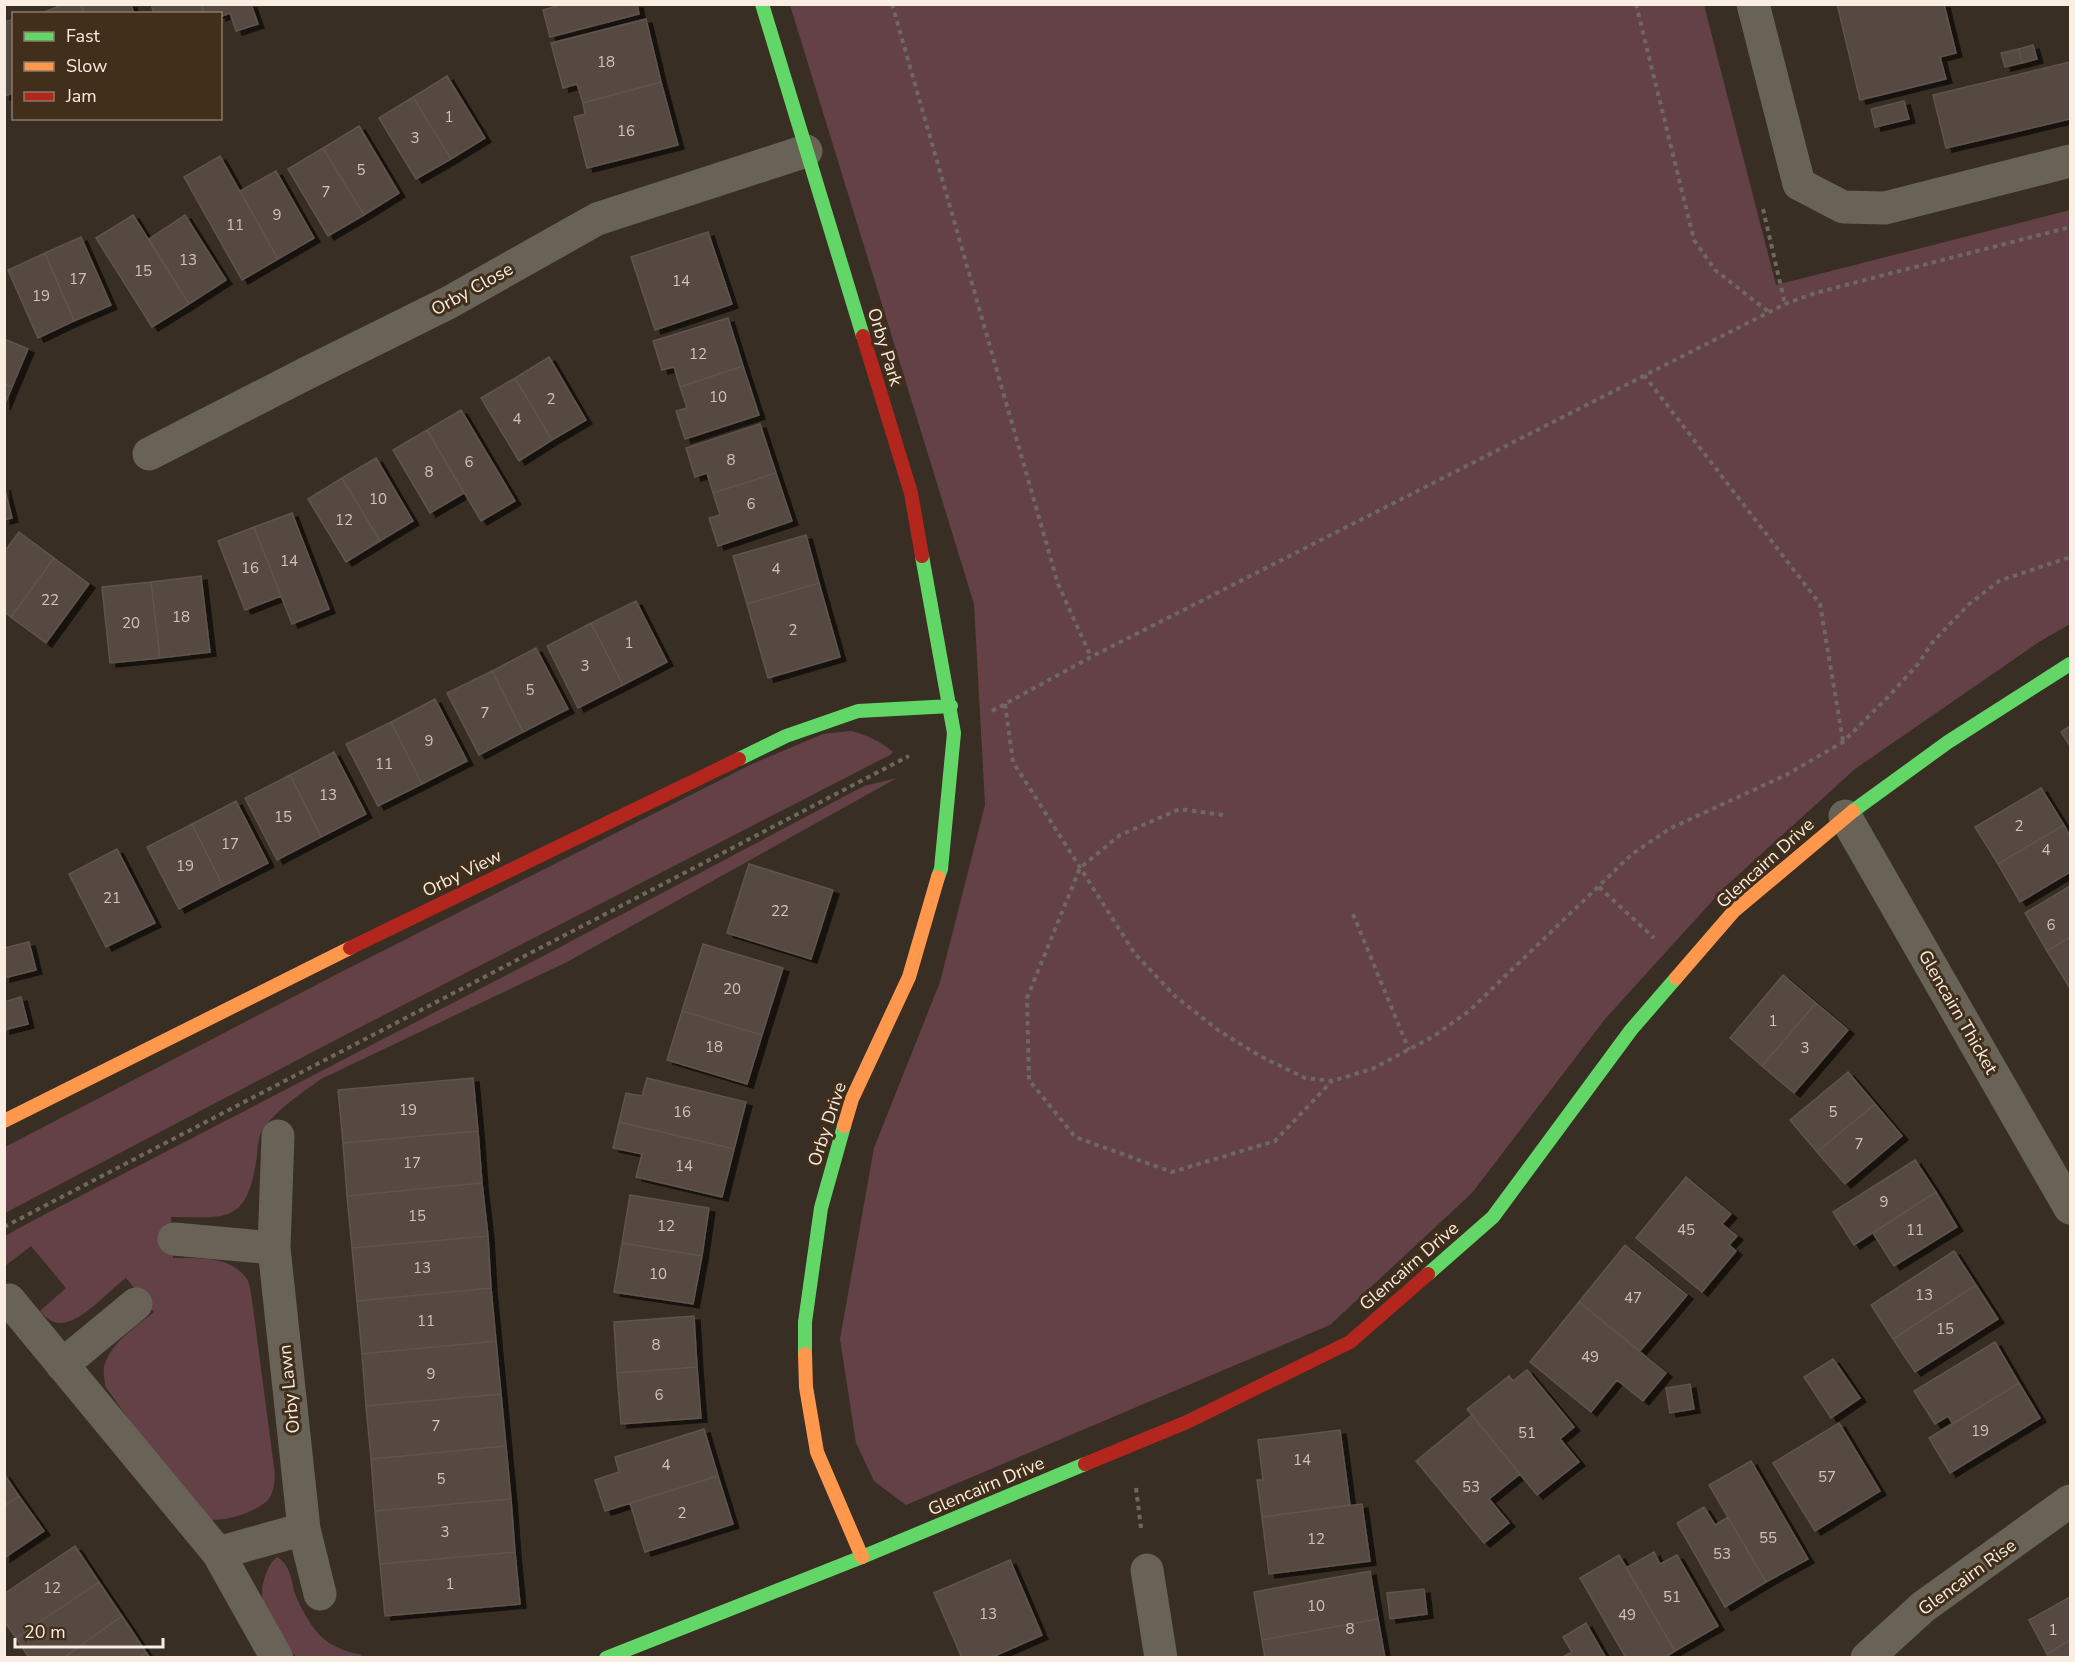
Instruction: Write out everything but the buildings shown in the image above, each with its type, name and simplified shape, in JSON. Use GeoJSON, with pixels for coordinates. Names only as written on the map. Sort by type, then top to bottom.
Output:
{"type":"FeatureCollection","features":[{"type":"Feature","properties":{"kind":"street","name":"Orby Park"},"geometry":{"type":"LineString","coordinates":[[762,4],[910,493],[951,706]]}},
{"type":"Feature","properties":{"kind":"street"},"geometry":{"type":"LineString","coordinates":[[1753,4],[1799,184],[1843,207],[1885,208],[2070,161]]}},
{"type":"Feature","properties":{"kind":"street","name":"Orby Close"},"geometry":{"type":"LineString","coordinates":[[149,454],[448,303],[597,219],[806,152]]}},
{"type":"Feature","properties":{"kind":"street","name":"Glencairn Drive"},"geometry":{"type":"LineString","coordinates":[[606,1658],[862,1557],[1187,1422],[1350,1342],[1494,1217],[1631,1030],[1734,911],[1845,816],[1947,742],[2070,664]]}},
{"type":"Feature","properties":{"kind":"street","name":"Orby Drive"},"geometry":{"type":"LineString","coordinates":[[862,1557],[817,1452],[806,1387],[805,1322],[821,1208],[852,1099],[909,977],[940,869],[954,733],[951,706]]}},
{"type":"Feature","properties":{"kind":"street","name":"Orby View"},"geometry":{"type":"LineString","coordinates":[[4,1121],[339,953],[786,735],[858,711],[951,706]]}},
{"type":"Feature","properties":{"kind":"street","name":"Glencairn Thicket"},"geometry":{"type":"LineString","coordinates":[[1845,816],[2070,1208]]}},
{"type":"Feature","properties":{"kind":"street","name":"Orby Lawn"},"geometry":{"type":"LineString","coordinates":[[278,1136],[273,1248],[304,1529],[320,1594]]}},
{"type":"Feature","properties":{"kind":"street"},"geometry":{"type":"LineString","coordinates":[[174,1239],[273,1248]]}},
{"type":"Feature","properties":{"kind":"street"},"geometry":{"type":"LineString","coordinates":[[9,1300],[218,1553],[277,1658]]}},
{"type":"Feature","properties":{"kind":"street"},"geometry":{"type":"LineString","coordinates":[[62,1365],[136,1304]]}},
{"type":"Feature","properties":{"kind":"street","name":"Glencairn Rise"},"geometry":{"type":"LineString","coordinates":[[1867,1658],[1923,1607],[2070,1501]]}},
{"type":"Feature","properties":{"kind":"street"},"geometry":{"type":"LineString","coordinates":[[218,1553],[304,1529]]}},
{"type":"Feature","properties":{"kind":"street"},"geometry":{"type":"LineString","coordinates":[[1148,1570],[1161,1658]]}},
{"type":"Feature","properties":{"kind":"path"},"geometry":{"type":"LineString","coordinates":[[892,4],[1059,584],[1091,657]]}},
{"type":"Feature","properties":{"kind":"path"},"geometry":{"type":"LineString","coordinates":[[1636,4],[1694,240],[1715,270],[1770,313]]}},
{"type":"Feature","properties":{"kind":"path"},"geometry":{"type":"LineString","coordinates":[[1773,204],[1763,209],[1785,304]]}},
{"type":"Feature","properties":{"kind":"path"},"geometry":{"type":"LineString","coordinates":[[4,1227],[954,733],[1091,657],[1785,304],[1815,293],[2070,227]]}},
{"type":"Feature","properties":{"kind":"path"},"geometry":{"type":"LineString","coordinates":[[1644,375],[1820,604],[1843,742]]}},
{"type":"Feature","properties":{"kind":"path"},"geometry":{"type":"LineString","coordinates":[[1005,704],[1013,762],[1136,954],[1176,997],[1218,1030],[1260,1056],[1305,1078],[1332,1081],[1372,1069],[1434,1036],[1469,1011],[1632,854],[1671,828],[1786,775],[1843,742],[1888,697],[1918,664],[1932,643],[1968,605],[1999,581],[2070,557]]}},
{"type":"Feature","properties":{"kind":"path"},"geometry":{"type":"LineString","coordinates":[[1223,815],[1180,809],[1120,835],[1080,867],[1028,998],[1029,1080],[1075,1137],[1172,1172],[1275,1141],[1332,1081]]}},
{"type":"Feature","properties":{"kind":"path"},"geometry":{"type":"LineString","coordinates":[[1599,887],[1686,967]]}},
{"type":"Feature","properties":{"kind":"path"},"geometry":{"type":"LineString","coordinates":[[1353,914],[1409,1050]]}},
{"type":"Feature","properties":{"kind":"path"},"geometry":{"type":"LineString","coordinates":[[1130,1446],[1148,1570]]}},
{"type":"Feature","properties":{"kind":"shaded area"},"geometry":{"type":"Polygon","coordinates":[[[790,5],[1704,5],[1776,285],[2070,210],[2070,624],[2039,642],[1855,769],[1725,887],[1605,1019],[1472,1193],[1330,1325],[906,1505],[874,1481],[856,1443],[840,1339],[874,1148],[940,982],[985,805],[974,604],[790,5]]]}},
{"type":"Feature","properties":{"kind":"shaded area"},"geometry":{"type":"Polygon","coordinates":[[[851,731],[873,739],[893,752],[5,1213],[5,1147],[343,971],[752,764],[823,734],[851,731]]]}},
{"type":"Feature","properties":{"kind":"shaded area"},"geometry":{"type":"Polygon","coordinates":[[[897,778],[567,962],[321,1079],[281,1110],[260,1134],[252,1182],[239,1207],[219,1216],[171,1217],[173,1258],[204,1258],[224,1262],[233,1266],[249,1283],[275,1475],[271,1495],[261,1506],[243,1514],[222,1519],[212,1520],[197,1515],[105,1386],[104,1367],[112,1351],[124,1336],[154,1312],[126,1278],[77,1318],[57,1323],[40,1311],[66,1288],[31,1246],[5,1266],[5,1236],[34,1220],[547,954],[864,786],[897,778]]]}},
{"type":"Feature","properties":{"kind":"shaded area"},"geometry":{"type":"Polygon","coordinates":[[[277,1557],[288,1569],[297,1600],[311,1625],[322,1638],[343,1650],[362,1655],[358,1658],[296,1657],[270,1619],[263,1599],[262,1588],[266,1574],[277,1557]]]}},
{"type":"Feature","properties":{"kind":"traffic: fast"},"geometry":{"type":"LineString","coordinates":[[762,4],[863,336]]}},
{"type":"Feature","properties":{"kind":"traffic: fast"},"geometry":{"type":"LineString","coordinates":[[922,556],[954,733],[941,869],[938,877]]}},
{"type":"Feature","properties":{"kind":"traffic: fast"},"geometry":{"type":"LineString","coordinates":[[1853,811],[1948,742],[2070,664]]}},
{"type":"Feature","properties":{"kind":"traffic: fast"},"geometry":{"type":"LineString","coordinates":[[739,759],[786,736],[858,711],[951,706]]}},
{"type":"Feature","properties":{"kind":"traffic: fast"},"geometry":{"type":"LineString","coordinates":[[1428,1274],[1493,1217],[1631,1030],[1676,978]]}},
{"type":"Feature","properties":{"kind":"traffic: fast"},"geometry":{"type":"LineString","coordinates":[[805,1354],[805,1322],[821,1208],[844,1126]]}},
{"type":"Feature","properties":{"kind":"traffic: fast"},"geometry":{"type":"LineString","coordinates":[[606,1658],[862,1557],[1085,1464]]}},
{"type":"Feature","properties":{"kind":"traffic: slow"},"geometry":{"type":"LineString","coordinates":[[1676,978],[1734,911],[1853,811]]}},
{"type":"Feature","properties":{"kind":"traffic: slow"},"geometry":{"type":"LineString","coordinates":[[844,1126],[852,1099],[909,977],[938,877]]}},
{"type":"Feature","properties":{"kind":"traffic: slow"},"geometry":{"type":"LineString","coordinates":[[4,1121],[350,948]]}},
{"type":"Feature","properties":{"kind":"traffic: slow"},"geometry":{"type":"LineString","coordinates":[[805,1354],[806,1387],[817,1452],[862,1557]]}},
{"type":"Feature","properties":{"kind":"traffic: jam"},"geometry":{"type":"LineString","coordinates":[[863,336],[911,493],[922,556]]}},
{"type":"Feature","properties":{"kind":"traffic: jam"},"geometry":{"type":"LineString","coordinates":[[350,948],[739,759]]}},
{"type":"Feature","properties":{"kind":"traffic: jam"},"geometry":{"type":"LineString","coordinates":[[1085,1464],[1187,1422],[1350,1342],[1428,1274]]}}]}
